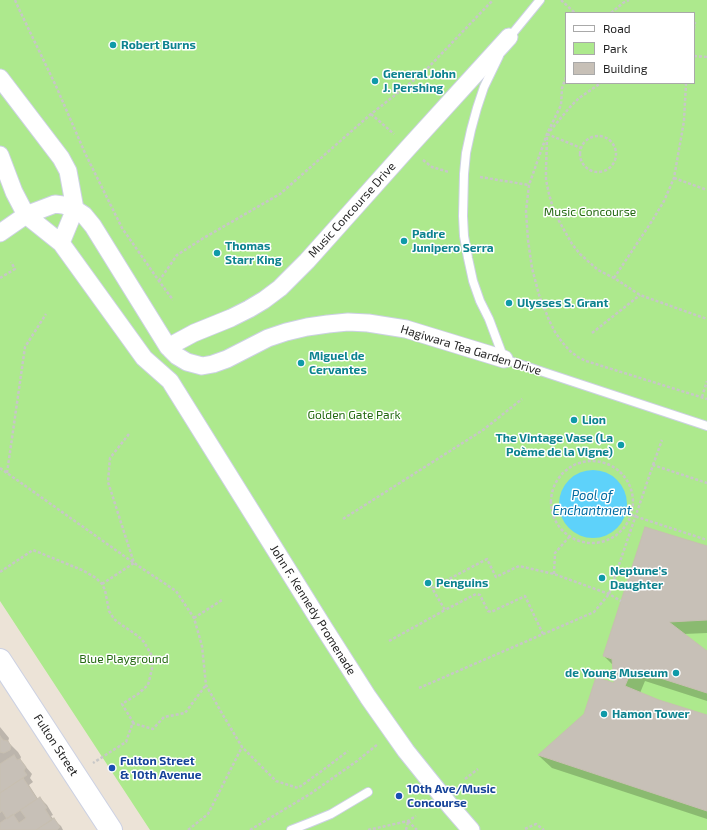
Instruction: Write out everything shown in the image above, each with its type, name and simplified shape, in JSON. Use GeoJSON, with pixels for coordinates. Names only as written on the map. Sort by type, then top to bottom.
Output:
{"type":"FeatureCollection","features":[{"type":"Feature","properties":{"kind":"main road","name":"Fulton Street"},"geometry":{"type":"LineString","coordinates":[[0,660],[111,830]]}},
{"type":"Feature","properties":{"kind":"street","name":"Music Concourse Drive"},"geometry":{"type":"LineString","coordinates":[[168,347],[194,333],[249,309],[280,288],[307,261],[509,37]]}},
{"type":"Feature","properties":{"kind":"street"},"geometry":{"type":"LineString","coordinates":[[0,78],[61,158],[68,171],[75,209],[61,244]]}},
{"type":"Feature","properties":{"kind":"street","name":"John F. Kennedy Promenade"},"geometry":{"type":"LineString","coordinates":[[0,155],[14,192],[26,216],[61,244],[144,358],[170,381],[341,655],[392,732],[471,830]]}},
{"type":"Feature","properties":{"kind":"street","name":"John F. Kennedy Promenade"},"geometry":{"type":"LineString","coordinates":[[26,216],[55,204],[63,204],[84,215],[93,226],[168,347],[170,381]]}},
{"type":"Feature","properties":{"kind":"street"},"geometry":{"type":"LineString","coordinates":[[0,233],[26,216]]}},
{"type":"Feature","properties":{"kind":"street","name":"Hagiwara Tea Garden Drive"},"geometry":{"type":"LineString","coordinates":[[168,347],[177,356],[188,362],[202,366],[213,364],[268,338],[286,332],[328,324],[368,323],[406,329],[504,359]]}},
{"type":"Feature","properties":{"kind":"lane","name":"Music Concourse Drive"},"geometry":{"type":"LineString","coordinates":[[504,359],[473,281],[468,258],[464,236],[463,216],[466,153],[476,108],[484,87],[509,37],[540,0]]}},
{"type":"Feature","properties":{"kind":"lane","name":"Hagiwara Tea Garden Drive"},"geometry":{"type":"LineString","coordinates":[[504,359],[707,426]]}},
{"type":"Feature","properties":{"kind":"lane"},"geometry":{"type":"LineString","coordinates":[[291,830],[331,814],[368,792]]}},
{"type":"Feature","properties":{"kind":"path"},"geometry":{"type":"LineString","coordinates":[[15,0],[56,86],[85,152],[122,228],[173,300]]}},
{"type":"Feature","properties":{"kind":"path"},"geometry":{"type":"LineString","coordinates":[[159,281],[177,255],[280,194],[371,114],[423,73],[493,0]]}},
{"type":"Feature","properties":{"kind":"path"},"geometry":{"type":"LineString","coordinates":[[562,0],[574,12]]}},
{"type":"Feature","properties":{"kind":"path"},"geometry":{"type":"LineString","coordinates":[[612,12],[629,0]]}},
{"type":"Feature","properties":{"kind":"path"},"geometry":{"type":"LineString","coordinates":[[695,56],[707,57]]}},
{"type":"Feature","properties":{"kind":"path"},"geometry":{"type":"LineString","coordinates":[[565,80],[562,88],[561,105],[547,134],[529,185],[526,211],[532,268],[544,308],[555,332],[570,351],[578,357],[586,361],[707,399]]}},
{"type":"Feature","properties":{"kind":"path"},"geometry":{"type":"LineString","coordinates":[[600,84],[579,98],[547,134],[546,180],[553,208],[572,244],[580,254],[598,270],[640,294],[707,318]]}},
{"type":"Feature","properties":{"kind":"path"},"geometry":{"type":"LineString","coordinates":[[614,278],[652,221],[664,201],[674,178],[684,121],[686,84]]}},
{"type":"Feature","properties":{"kind":"path"},"geometry":{"type":"LineString","coordinates":[[371,114],[397,137]]}},
{"type":"Feature","properties":{"kind":"path"},"geometry":{"type":"LineString","coordinates":[[547,134],[581,148]]}},
{"type":"Feature","properties":{"kind":"path"},"geometry":{"type":"LineString","coordinates":[[593,136],[605,137],[614,145],[616,157],[610,167],[600,172],[594,171],[588,169],[581,160],[581,148],[583,143],[588,138],[593,136]]}},
{"type":"Feature","properties":{"kind":"path"},"geometry":{"type":"LineString","coordinates":[[418,156],[432,167],[450,172]]}},
{"type":"Feature","properties":{"kind":"path"},"geometry":{"type":"LineString","coordinates":[[480,177],[529,185]]}},
{"type":"Feature","properties":{"kind":"path"},"geometry":{"type":"LineString","coordinates":[[674,178],[707,190]]}},
{"type":"Feature","properties":{"kind":"path"},"geometry":{"type":"LineString","coordinates":[[0,278],[15,269],[11,262]]}},
{"type":"Feature","properties":{"kind":"path"},"geometry":{"type":"LineString","coordinates":[[592,333],[640,294]]}},
{"type":"Feature","properties":{"kind":"path"},"geometry":{"type":"LineString","coordinates":[[7,473],[25,347],[46,314]]}},
{"type":"Feature","properties":{"kind":"path"},"geometry":{"type":"LineString","coordinates":[[702,398],[707,381]]}},
{"type":"Feature","properties":{"kind":"path"},"geometry":{"type":"LineString","coordinates":[[343,519],[483,430],[522,399]]}},
{"type":"Feature","properties":{"kind":"path"},"geometry":{"type":"LineString","coordinates":[[129,434],[110,458],[108,482],[134,563]]}},
{"type":"Feature","properties":{"kind":"path"},"geometry":{"type":"LineString","coordinates":[[420,688],[594,612],[609,594],[662,440]]}},
{"type":"Feature","properties":{"kind":"path"},"geometry":{"type":"LineString","coordinates":[[591,460],[615,467],[624,476],[630,486],[632,496],[633,505],[631,515],[626,525],[617,534],[607,540],[593,543],[581,541],[570,536],[562,530],[556,520],[552,508],[552,494],[557,480],[568,468],[580,462],[591,460]]}},
{"type":"Feature","properties":{"kind":"path"},"geometry":{"type":"LineString","coordinates":[[653,465],[707,483]]}},
{"type":"Feature","properties":{"kind":"path"},"geometry":{"type":"LineString","coordinates":[[0,468],[176,591],[194,618],[202,646],[206,685],[242,746],[276,781],[298,788],[348,751]]}},
{"type":"Feature","properties":{"kind":"path"},"geometry":{"type":"LineString","coordinates":[[631,515],[707,540]]}},
{"type":"Feature","properties":{"kind":"path"},"geometry":{"type":"LineString","coordinates":[[554,574],[555,553],[570,536]]}},
{"type":"Feature","properties":{"kind":"path"},"geometry":{"type":"LineString","coordinates":[[0,572],[33,550],[82,570],[96,578],[102,584],[105,590],[109,611],[114,619],[138,636],[144,642],[152,656],[152,669],[148,685],[138,694],[122,704],[132,723],[126,742],[75,775]]}},
{"type":"Feature","properties":{"kind":"path"},"geometry":{"type":"LineString","coordinates":[[445,610],[432,588],[487,559],[496,577],[519,566],[554,574],[609,594],[620,601]]}},
{"type":"Feature","properties":{"kind":"path"},"geometry":{"type":"LineString","coordinates":[[102,584],[134,563]]}},
{"type":"Feature","properties":{"kind":"path"},"geometry":{"type":"LineString","coordinates":[[389,641],[476,594],[480,595],[488,611],[492,612],[525,596],[543,634]]}},
{"type":"Feature","properties":{"kind":"path"},"geometry":{"type":"LineString","coordinates":[[194,618],[222,600]]}},
{"type":"Feature","properties":{"kind":"path"},"geometry":{"type":"LineString","coordinates":[[132,723],[153,729],[164,717],[185,713],[206,685]]}},
{"type":"Feature","properties":{"kind":"path"},"geometry":{"type":"LineString","coordinates":[[250,830],[310,794],[357,761],[392,732]]}},
{"type":"Feature","properties":{"kind":"path"},"geometry":{"type":"LineString","coordinates":[[188,830],[208,814],[242,746]]}},
{"type":"Feature","properties":{"kind":"path"},"geometry":{"type":"LineString","coordinates":[[465,779],[478,769]]}},
{"type":"Feature","properties":{"kind":"path"},"geometry":{"type":"LineString","coordinates":[[368,830],[408,821],[416,816]]}},
{"type":"Feature","properties":{"kind":"path"},"geometry":{"type":"LineString","coordinates":[[406,830],[408,821]]}},
{"type":"Feature","properties":{"kind":"path"},"geometry":{"type":"LineString","coordinates":[[408,821],[417,830]]}},
{"type":"Feature","properties":{"kind":"path"},"geometry":{"type":"LineString","coordinates":[[525,829],[536,824],[544,830]]}},
{"type":"Feature","properties":{"kind":"green space","name":"Golden Gate Park"},"geometry":{"type":"Polygon","coordinates":[[[0,0],[707,0],[707,830],[150,830],[0,601],[0,0]]]}},
{"type":"Feature","properties":{"kind":"water","name":"Pool of Enchantment"},"geometry":{"type":"Polygon","coordinates":[[[593,470],[606,473],[617,480],[624,491],[627,504],[624,517],[617,528],[606,535],[593,538],[580,535],[569,528],[562,517],[559,504],[562,491],[569,480],[580,473],[593,470]]]}},
{"type":"Feature","properties":{"kind":"building","name":"de Young Museum"},"geometry":{"type":"Polygon","coordinates":[[[645,527],[707,546],[707,620],[669,622],[707,651],[707,693],[632,669],[625,686],[659,700],[707,715],[707,811],[538,755],[584,714],[596,677],[614,683],[612,659],[603,656],[645,527]]]}},
{"type":"Feature","properties":{"kind":"building"},"geometry":{"type":"Polygon","coordinates":[[[0,736],[3,740],[8,741],[11,746],[10,750],[4,753],[0,752],[0,736]]]}},
{"type":"Feature","properties":{"kind":"building"},"geometry":{"type":"Polygon","coordinates":[[[14,755],[17,760],[20,759],[26,767],[24,771],[27,775],[0,793],[0,764],[14,755]]]}},
{"type":"Feature","properties":{"kind":"building"},"geometry":{"type":"Polygon","coordinates":[[[23,778],[37,799],[7,819],[2,811],[0,813],[0,793],[23,778]]]}},
{"type":"Feature","properties":{"kind":"building"},"geometry":{"type":"Polygon","coordinates":[[[40,797],[52,820],[36,830],[0,830],[0,823],[13,814],[19,823],[26,818],[20,810],[40,797]]]}},
{"type":"Feature","properties":{"kind":"building"},"geometry":{"type":"Polygon","coordinates":[[[54,818],[60,827],[57,830],[36,830],[54,818]]]}},
{"type":"Feature","properties":{"kind":"place","name":"Robert Burns"},"geometry":{"type":"Point","coordinates":[113,45]}},
{"type":"Feature","properties":{"kind":"place","name":"General John J. Pershing"},"geometry":{"type":"Point","coordinates":[375,81]}},
{"type":"Feature","properties":{"kind":"place","name":"Padre Junipero Serra"},"geometry":{"type":"Point","coordinates":[404,241]}},
{"type":"Feature","properties":{"kind":"place","name":"Thomas Starr King"},"geometry":{"type":"Point","coordinates":[217,253]}},
{"type":"Feature","properties":{"kind":"place","name":"Ulysses S. Grant"},"geometry":{"type":"Point","coordinates":[509,303]}},
{"type":"Feature","properties":{"kind":"place","name":"Miguel de Cervantes"},"geometry":{"type":"Point","coordinates":[301,363]}},
{"type":"Feature","properties":{"kind":"place","name":"Lion"},"geometry":{"type":"Point","coordinates":[574,420]}},
{"type":"Feature","properties":{"kind":"place","name":"The Vintage Vase (La Poème de la Vigne)"},"geometry":{"type":"Point","coordinates":[621,445]}},
{"type":"Feature","properties":{"kind":"place","name":"Neptune’s Daughter"},"geometry":{"type":"Point","coordinates":[602,578]}},
{"type":"Feature","properties":{"kind":"place","name":"Penguins"},"geometry":{"type":"Point","coordinates":[428,583]}},
{"type":"Feature","properties":{"kind":"place","name":"de Young Museum"},"geometry":{"type":"Point","coordinates":[676,673]}},
{"type":"Feature","properties":{"kind":"place","name":"Hamon Tower"},"geometry":{"type":"Point","coordinates":[604,714]}},
{"type":"Feature","properties":{"kind":"place","name":"Fulton Street & 10th Avenue"},"geometry":{"type":"Point","coordinates":[112,768]}},
{"type":"Feature","properties":{"kind":"place","name":"10th Ave/Music Concourse"},"geometry":{"type":"Point","coordinates":[399,796]}},
{"type":"Feature","properties":{"kind":"park label","name":"Music Concourse"},"geometry":{"type":"Point","coordinates":[590,212]}},
{"type":"Feature","properties":{"kind":"park label","name":"Blue Playground"},"geometry":{"type":"Point","coordinates":[124,659]}}]}
